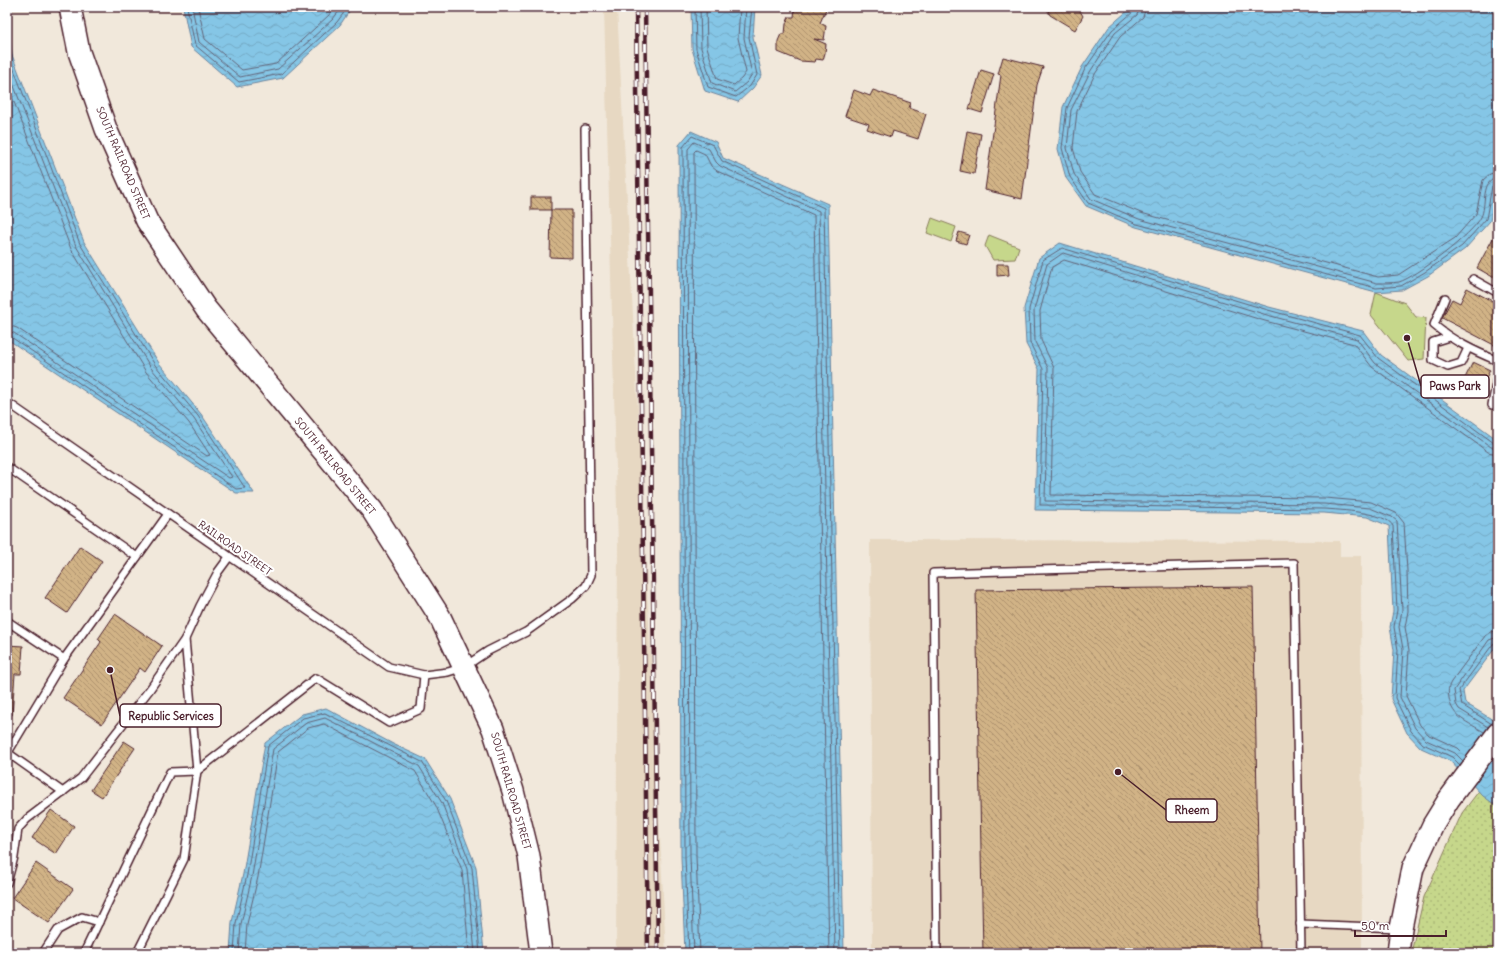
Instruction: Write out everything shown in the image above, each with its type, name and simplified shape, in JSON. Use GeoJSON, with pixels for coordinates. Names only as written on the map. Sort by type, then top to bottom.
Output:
{"type":"FeatureCollection","features":[{"type":"Feature","properties":{"kind":"street","name":"SOUTH RAILROAD STREET"},"geometry":{"type":"LineString","coordinates":[[70,7],[79,52],[106,129],[147,221],[206,309],[372,510],[440,617],[494,728],[513,791],[529,856],[541,953]]}},
{"type":"Feature","properties":{"kind":"street"},"geometry":{"type":"LineString","coordinates":[[1398,953],[1401,928],[1413,868],[1433,825],[1449,798],[1498,733]]}},
{"type":"Feature","properties":{"kind":"lane","name":"RAILROAD STREET"},"geometry":{"type":"LineString","coordinates":[[7,402],[388,667],[424,675],[448,672],[464,667],[488,651],[526,632],[572,599],[586,586],[591,575],[588,216],[585,129]]}},
{"type":"Feature","properties":{"kind":"lane"},"geometry":{"type":"LineString","coordinates":[[1473,279],[1498,293]]}},
{"type":"Feature","properties":{"kind":"lane"},"geometry":{"type":"LineString","coordinates":[[1445,298],[1434,324],[1448,337],[1468,348],[1498,361]]}},
{"type":"Feature","properties":{"kind":"lane"},"geometry":{"type":"LineString","coordinates":[[1448,337],[1433,342],[1433,360],[1448,367],[1461,363],[1468,348]]}},
{"type":"Feature","properties":{"kind":"lane"},"geometry":{"type":"LineString","coordinates":[[1492,405],[1498,374]]}},
{"type":"Feature","properties":{"kind":"lane"},"geometry":{"type":"LineString","coordinates":[[7,467],[137,557]]}},
{"type":"Feature","properties":{"kind":"lane"},"geometry":{"type":"LineString","coordinates":[[63,792],[8,754],[64,659],[168,514]]}},
{"type":"Feature","properties":{"kind":"lane"},"geometry":{"type":"LineString","coordinates":[[7,883],[14,858],[18,829],[27,819],[81,778],[150,689],[185,640],[204,599],[229,556]]}},
{"type":"Feature","properties":{"kind":"lane"},"geometry":{"type":"LineString","coordinates":[[937,953],[932,573],[1294,563],[1301,953]]}},
{"type":"Feature","properties":{"kind":"lane"},"geometry":{"type":"LineString","coordinates":[[7,621],[64,659]]}},
{"type":"Feature","properties":{"kind":"lane"},"geometry":{"type":"LineString","coordinates":[[137,953],[184,859],[197,770],[185,640]]}},
{"type":"Feature","properties":{"kind":"lane"},"geometry":{"type":"LineString","coordinates":[[84,953],[170,772],[197,770],[316,678],[389,723],[421,709],[424,675]]}},
{"type":"Feature","properties":{"kind":"lane"},"geometry":{"type":"LineString","coordinates":[[43,953],[58,930],[76,920],[82,917],[99,922]]}},
{"type":"Feature","properties":{"kind":"lane"},"geometry":{"type":"LineString","coordinates":[[1300,924],[1401,928]]}},
{"type":"Feature","properties":{"kind":"shaded area"},"geometry":{"type":"Polygon","coordinates":[[[604,7],[617,7],[666,953],[616,953],[618,547],[604,7]]]}},
{"type":"Feature","properties":{"kind":"shaded area"},"geometry":{"type":"Polygon","coordinates":[[[870,540],[1340,541],[1340,556],[1361,556],[1362,953],[872,953],[870,540]]]}},
{"type":"Feature","properties":{"kind":"green space"},"geometry":{"type":"Polygon","coordinates":[[[932,218],[956,227],[951,242],[927,233],[932,218]]]}},
{"type":"Feature","properties":{"kind":"green space"},"geometry":{"type":"Polygon","coordinates":[[[989,235],[1019,247],[1015,259],[993,260],[985,246],[989,235]]]}},
{"type":"Feature","properties":{"kind":"green space"},"geometry":{"type":"Polygon","coordinates":[[[1376,292],[1405,303],[1416,317],[1426,318],[1424,359],[1408,361],[1371,315],[1376,292]]]}},
{"type":"Feature","properties":{"kind":"green space"},"geometry":{"type":"Polygon","coordinates":[[[1498,766],[1498,953],[1411,953],[1424,897],[1462,813],[1498,766]]]}},
{"type":"Feature","properties":{"kind":"water"},"geometry":{"type":"Polygon","coordinates":[[[183,7],[352,7],[340,25],[283,78],[237,87],[191,47],[183,7]]]}},
{"type":"Feature","properties":{"kind":"water"},"geometry":{"type":"Polygon","coordinates":[[[691,7],[755,7],[753,37],[762,75],[753,88],[738,102],[705,91],[692,49],[691,7]]]}},
{"type":"Feature","properties":{"kind":"water"},"geometry":{"type":"Polygon","coordinates":[[[1132,7],[1498,7],[1498,178],[1490,221],[1465,249],[1428,276],[1402,290],[1376,292],[1136,227],[1086,206],[1066,178],[1058,149],[1063,107],[1082,67],[1109,27],[1132,7]]]}},
{"type":"Feature","properties":{"kind":"water"},"geometry":{"type":"Polygon","coordinates":[[[7,14],[12,55],[84,242],[159,363],[201,414],[254,493],[236,493],[7,339],[7,14]]]}},
{"type":"Feature","properties":{"kind":"water"},"geometry":{"type":"Polygon","coordinates":[[[691,131],[716,142],[723,158],[828,204],[844,953],[685,953],[681,857],[679,145],[691,131]]]}},
{"type":"Feature","properties":{"kind":"water"},"geometry":{"type":"Polygon","coordinates":[[[1060,243],[1269,307],[1363,331],[1381,355],[1498,440],[1498,644],[1463,691],[1465,703],[1498,723],[1498,807],[1483,796],[1450,761],[1421,748],[1407,733],[1391,699],[1394,650],[1390,627],[1393,611],[1389,526],[1367,517],[1324,513],[1035,510],[1039,369],[1026,344],[1024,308],[1039,258],[1060,243]]]}},
{"type":"Feature","properties":{"kind":"water"},"geometry":{"type":"Polygon","coordinates":[[[326,708],[393,744],[425,759],[450,799],[476,867],[484,953],[230,953],[232,922],[243,874],[265,743],[302,714],[326,708]]]}},
{"type":"Feature","properties":{"kind":"building"},"geometry":{"type":"Polygon","coordinates":[[[795,7],[831,7],[830,9],[826,9],[820,23],[826,26],[824,40],[814,39],[826,44],[823,60],[816,59],[815,62],[800,61],[778,52],[778,41],[781,34],[785,34],[786,24],[789,17],[794,17],[795,7]]]}},
{"type":"Feature","properties":{"kind":"building"},"geometry":{"type":"Polygon","coordinates":[[[1046,7],[1088,7],[1080,11],[1083,16],[1075,30],[1050,15],[1046,7]]]}},
{"type":"Feature","properties":{"kind":"building"},"geometry":{"type":"Polygon","coordinates":[[[1003,57],[1043,67],[1037,85],[1022,199],[985,190],[1001,75],[998,74],[1003,57]]]}},
{"type":"Feature","properties":{"kind":"building"},"geometry":{"type":"Polygon","coordinates":[[[981,70],[994,74],[982,113],[969,109],[981,70]]]}},
{"type":"Feature","properties":{"kind":"building"},"geometry":{"type":"Polygon","coordinates":[[[854,90],[870,96],[873,90],[911,103],[909,108],[926,114],[918,139],[893,131],[891,137],[867,129],[869,124],[845,116],[854,90]]]}},
{"type":"Feature","properties":{"kind":"building"},"geometry":{"type":"Polygon","coordinates":[[[967,131],[981,134],[974,174],[960,171],[967,131]]]}},
{"type":"Feature","properties":{"kind":"building"},"geometry":{"type":"Polygon","coordinates":[[[531,197],[551,197],[551,210],[531,210],[531,197]]]}},
{"type":"Feature","properties":{"kind":"building"},"geometry":{"type":"Polygon","coordinates":[[[551,210],[572,210],[572,258],[550,257],[551,210]]]}},
{"type":"Feature","properties":{"kind":"building"},"geometry":{"type":"Polygon","coordinates":[[[1498,229],[1498,280],[1477,268],[1498,229]]]}},
{"type":"Feature","properties":{"kind":"building"},"geometry":{"type":"Polygon","coordinates":[[[959,232],[969,235],[966,244],[956,241],[959,232]]]}},
{"type":"Feature","properties":{"kind":"building"},"geometry":{"type":"Polygon","coordinates":[[[997,264],[1008,264],[1009,275],[997,276],[997,264]]]}},
{"type":"Feature","properties":{"kind":"building"},"geometry":{"type":"Polygon","coordinates":[[[1498,280],[1498,288],[1495,286],[1498,280]]]}},
{"type":"Feature","properties":{"kind":"building"},"geometry":{"type":"Polygon","coordinates":[[[1467,288],[1498,304],[1498,341],[1496,346],[1442,318],[1452,299],[1460,303],[1467,288]]]}},
{"type":"Feature","properties":{"kind":"building"},"geometry":{"type":"Polygon","coordinates":[[[1473,362],[1490,370],[1482,386],[1465,378],[1473,362]]]}},
{"type":"Feature","properties":{"kind":"building"},"geometry":{"type":"Polygon","coordinates":[[[80,546],[102,561],[67,613],[45,598],[80,546]]]}},
{"type":"Feature","properties":{"kind":"building"},"geometry":{"type":"Polygon","coordinates":[[[1253,587],[1260,953],[983,953],[976,590],[1253,587]]]}},
{"type":"Feature","properties":{"kind":"building"},"geometry":{"type":"Polygon","coordinates":[[[115,614],[162,646],[145,672],[140,668],[102,724],[63,698],[101,642],[98,639],[115,614]]]}},
{"type":"Feature","properties":{"kind":"building"},"geometry":{"type":"Polygon","coordinates":[[[7,645],[23,646],[21,674],[15,674],[12,715],[7,714],[7,645]]]}},
{"type":"Feature","properties":{"kind":"building"},"geometry":{"type":"Polygon","coordinates":[[[124,741],[135,748],[102,797],[91,790],[124,741]]]}},
{"type":"Feature","properties":{"kind":"building"},"geometry":{"type":"Polygon","coordinates":[[[51,810],[74,826],[56,854],[32,838],[51,810]]]}},
{"type":"Feature","properties":{"kind":"building"},"geometry":{"type":"Polygon","coordinates":[[[36,863],[73,889],[49,923],[12,898],[36,863]]]}},
{"type":"Feature","properties":{"kind":"railway"},"geometry":{"type":"LineString","coordinates":[[636,7],[648,953]]}},
{"type":"Feature","properties":{"kind":"railway"},"geometry":{"type":"LineString","coordinates":[[645,7],[658,953]]}},
{"type":"Feature","properties":{"kind":"place","name":"Paws Park"},"geometry":{"type":"Point","coordinates":[1407,338]}},
{"type":"Feature","properties":{"kind":"place","name":"Republic Services"},"geometry":{"type":"Point","coordinates":[110,670]}},
{"type":"Feature","properties":{"kind":"place","name":"Rheem"},"geometry":{"type":"Point","coordinates":[1118,772]}}]}
